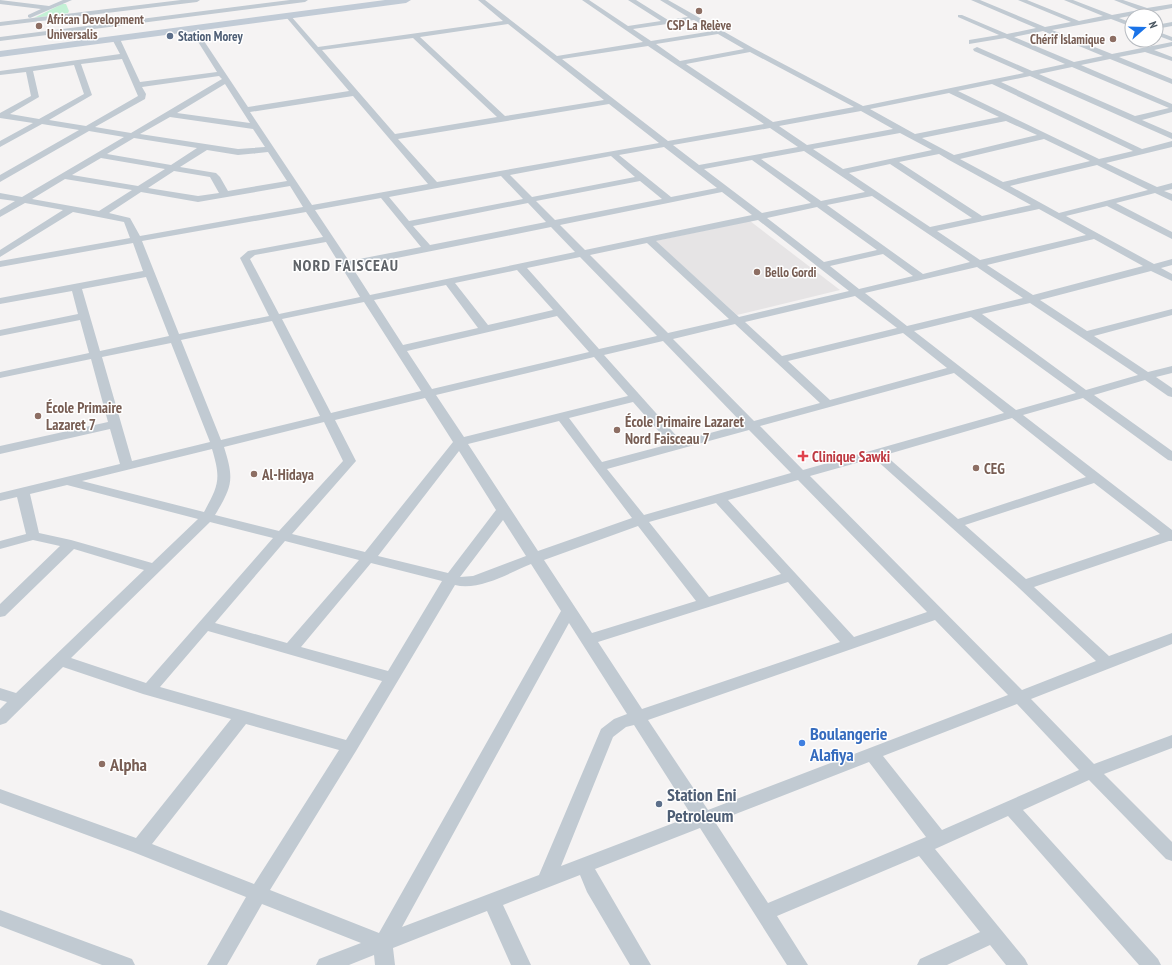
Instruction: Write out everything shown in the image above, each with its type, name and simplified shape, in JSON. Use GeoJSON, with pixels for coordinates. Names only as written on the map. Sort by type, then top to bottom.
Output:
{"type":"FeatureCollection","features":[{"type":"Feature","properties":{"kind":"main road"},"geometry":{"type":"LineString","coordinates":[[0,53],[386,0]]}},
{"type":"Feature","properties":{"kind":"main road"},"geometry":{"type":"LineString","coordinates":[[0,53],[406,0]]}},
{"type":"Feature","properties":{"kind":"street"},"geometry":{"type":"LineString","coordinates":[[9,4],[18,0]]}},
{"type":"Feature","properties":{"kind":"street"},"geometry":{"type":"LineString","coordinates":[[0,30],[70,0],[80,28]]}},
{"type":"Feature","properties":{"kind":"street"},"geometry":{"type":"LineString","coordinates":[[0,24],[75,15],[130,4],[197,0]]}},
{"type":"Feature","properties":{"kind":"street"},"geometry":{"type":"LineString","coordinates":[[0,38],[305,0]]}},
{"type":"Feature","properties":{"kind":"street"},"geometry":{"type":"LineString","coordinates":[[481,0],[1172,536]]}},
{"type":"Feature","properties":{"kind":"street"},"geometry":{"type":"LineString","coordinates":[[585,0],[1172,392]]}},
{"type":"Feature","properties":{"kind":"street"},"geometry":{"type":"LineString","coordinates":[[631,0],[667,22]]}},
{"type":"Feature","properties":{"kind":"street"},"geometry":{"type":"LineString","coordinates":[[663,0],[752,50],[862,108],[1172,278]]}},
{"type":"Feature","properties":{"kind":"street"},"geometry":{"type":"LineString","coordinates":[[974,0],[1043,30],[1172,82]]}},
{"type":"Feature","properties":{"kind":"street"},"geometry":{"type":"LineString","coordinates":[[1021,0],[1080,23]]}},
{"type":"Feature","properties":{"kind":"street"},"geometry":{"type":"LineString","coordinates":[[1067,0],[1124,21]]}},
{"type":"Feature","properties":{"kind":"street"},"geometry":{"type":"LineString","coordinates":[[1117,0],[1140,8]]}},
{"type":"Feature","properties":{"kind":"street"},"geometry":{"type":"LineString","coordinates":[[1164,0],[1172,4]]}},
{"type":"Feature","properties":{"kind":"street"},"geometry":{"type":"LineString","coordinates":[[0,2],[49,8]]}},
{"type":"Feature","properties":{"kind":"street"},"geometry":{"type":"LineString","coordinates":[[1155,8],[1172,4]]}},
{"type":"Feature","properties":{"kind":"street"},"geometry":{"type":"LineString","coordinates":[[1124,15],[1006,36],[975,46],[1172,136]]}},
{"type":"Feature","properties":{"kind":"street"},"geometry":{"type":"LineString","coordinates":[[288,16],[434,185]]}},
{"type":"Feature","properties":{"kind":"street"},"geometry":{"type":"LineString","coordinates":[[960,16],[1172,109]]}},
{"type":"Feature","properties":{"kind":"street"},"geometry":{"type":"LineString","coordinates":[[627,28],[695,18]]}},
{"type":"Feature","properties":{"kind":"street"},"geometry":{"type":"LineString","coordinates":[[316,49],[509,22]]}},
{"type":"Feature","properties":{"kind":"street"},"geometry":{"type":"LineString","coordinates":[[193,29],[798,965]]}},
{"type":"Feature","properties":{"kind":"street"},"geometry":{"type":"LineString","coordinates":[[556,58],[720,32]]}},
{"type":"Feature","properties":{"kind":"street"},"geometry":{"type":"LineString","coordinates":[[414,35],[504,119]]}},
{"type":"Feature","properties":{"kind":"street"},"geometry":{"type":"LineString","coordinates":[[0,179],[142,98],[142,94],[116,39]]}},
{"type":"Feature","properties":{"kind":"street"},"geometry":{"type":"LineString","coordinates":[[0,264],[862,108],[1172,44]]}},
{"type":"Feature","properties":{"kind":"street"},"geometry":{"type":"LineString","coordinates":[[679,63],[752,50]]}},
{"type":"Feature","properties":{"kind":"street"},"geometry":{"type":"LineString","coordinates":[[1147,50],[1172,59]]}},
{"type":"Feature","properties":{"kind":"street"},"geometry":{"type":"LineString","coordinates":[[0,73],[124,56]]}},
{"type":"Feature","properties":{"kind":"street"},"geometry":{"type":"LineString","coordinates":[[0,144],[44,121],[88,95],[76,62]]}},
{"type":"Feature","properties":{"kind":"street"},"geometry":{"type":"LineString","coordinates":[[0,115],[35,97],[29,69]]}},
{"type":"Feature","properties":{"kind":"street"},"geometry":{"type":"LineString","coordinates":[[138,85],[224,77]]}},
{"type":"Feature","properties":{"kind":"street"},"geometry":{"type":"LineString","coordinates":[[0,214],[169,114],[224,77]]}},
{"type":"Feature","properties":{"kind":"street"},"geometry":{"type":"LineString","coordinates":[[993,81],[1142,152]]}},
{"type":"Feature","properties":{"kind":"street"},"geometry":{"type":"LineString","coordinates":[[950,90],[1172,198]]}},
{"type":"Feature","properties":{"kind":"street"},"geometry":{"type":"LineString","coordinates":[[245,110],[354,93]]}},
{"type":"Feature","properties":{"kind":"street"},"geometry":{"type":"LineString","coordinates":[[393,137],[610,101]]}},
{"type":"Feature","properties":{"kind":"street"},"geometry":{"type":"LineString","coordinates":[[1134,119],[1172,109]]}},
{"type":"Feature","properties":{"kind":"street"},"geometry":{"type":"LineString","coordinates":[[169,114],[257,127]]}},
{"type":"Feature","properties":{"kind":"street"},"geometry":{"type":"LineString","coordinates":[[0,115],[238,152],[270,149]]}},
{"type":"Feature","properties":{"kind":"street"},"geometry":{"type":"LineString","coordinates":[[914,137],[1007,118]]}},
{"type":"Feature","properties":{"kind":"street"},"geometry":{"type":"LineString","coordinates":[[697,168],[901,130]]}},
{"type":"Feature","properties":{"kind":"street"},"geometry":{"type":"LineString","coordinates":[[952,158],[1045,136]]}},
{"type":"Feature","properties":{"kind":"street"},"geometry":{"type":"LineString","coordinates":[[1002,185],[1172,144]]}},
{"type":"Feature","properties":{"kind":"street"},"geometry":{"type":"LineString","coordinates":[[101,214],[205,147]]}},
{"type":"Feature","properties":{"kind":"street"},"geometry":{"type":"LineString","coordinates":[[841,172],[940,151]]}},
{"type":"Feature","properties":{"kind":"street"},"geometry":{"type":"LineString","coordinates":[[612,153],[669,200]]}},
{"type":"Feature","properties":{"kind":"street"},"geometry":{"type":"LineString","coordinates":[[99,155],[213,174],[225,195]]}},
{"type":"Feature","properties":{"kind":"street"},"geometry":{"type":"LineString","coordinates":[[754,157],[921,277]]}},
{"type":"Feature","properties":{"kind":"street"},"geometry":{"type":"LineString","coordinates":[[891,161],[979,218]]}},
{"type":"Feature","properties":{"kind":"street"},"geometry":{"type":"LineString","coordinates":[[503,173],[1020,697],[1172,854]]}},
{"type":"Feature","properties":{"kind":"street"},"geometry":{"type":"LineString","coordinates":[[64,176],[198,199],[293,184]]}},
{"type":"Feature","properties":{"kind":"street"},"geometry":{"type":"LineString","coordinates":[[407,224],[642,178]]}},
{"type":"Feature","properties":{"kind":"street"},"geometry":{"type":"LineString","coordinates":[[1058,216],[1172,186]]}},
{"type":"Feature","properties":{"kind":"street"},"geometry":{"type":"LineString","coordinates":[[346,265],[724,189]]}},
{"type":"Feature","properties":{"kind":"street"},"geometry":{"type":"LineString","coordinates":[[0,375],[873,192]]}},
{"type":"Feature","properties":{"kind":"street"},"geometry":{"type":"LineString","coordinates":[[384,194],[427,248]]}},
{"type":"Feature","properties":{"kind":"street"},"geometry":{"type":"LineString","coordinates":[[0,196],[127,220],[130,224],[217,445],[225,472],[226,483],[207,517],[0,719]]}},
{"type":"Feature","properties":{"kind":"street"},"geometry":{"type":"LineString","coordinates":[[1108,203],[1172,236]]}},
{"type":"Feature","properties":{"kind":"street"},"geometry":{"type":"LineString","coordinates":[[928,230],[1039,206]]}},
{"type":"Feature","properties":{"kind":"street"},"geometry":{"type":"LineString","coordinates":[[0,254],[71,209]]}},
{"type":"Feature","properties":{"kind":"street"},"geometry":{"type":"LineString","coordinates":[[0,497],[429,393],[1095,236]]}},
{"type":"Feature","properties":{"kind":"street"},"geometry":{"type":"LineString","coordinates":[[149,690],[282,536],[350,461],[246,258],[252,253],[329,239]]}},
{"type":"Feature","properties":{"kind":"street"},"geometry":{"type":"LineString","coordinates":[[648,239],[828,404]]}},
{"type":"Feature","properties":{"kind":"street"},"geometry":{"type":"LineString","coordinates":[[822,265],[885,251]]}},
{"type":"Feature","properties":{"kind":"street"},"geometry":{"type":"LineString","coordinates":[[780,360],[1032,299],[1172,262]]}},
{"type":"Feature","properties":{"kind":"street"},"geometry":{"type":"LineString","coordinates":[[519,266],[634,398],[678,445]]}},
{"type":"Feature","properties":{"kind":"street"},"geometry":{"type":"LineString","coordinates":[[0,301],[149,273]]}},
{"type":"Feature","properties":{"kind":"street"},"geometry":{"type":"LineString","coordinates":[[448,281],[485,329]]}},
{"type":"Feature","properties":{"kind":"street"},"geometry":{"type":"LineString","coordinates":[[76,287],[127,467]]}},
{"type":"Feature","properties":{"kind":"street"},"geometry":{"type":"LineString","coordinates":[[400,349],[559,312]]}},
{"type":"Feature","properties":{"kind":"street"},"geometry":{"type":"LineString","coordinates":[[1086,335],[1172,312]]}},
{"type":"Feature","properties":{"kind":"street"},"geometry":{"type":"LineString","coordinates":[[972,313],[1172,457]]}},
{"type":"Feature","properties":{"kind":"street"},"geometry":{"type":"LineString","coordinates":[[0,333],[84,316]]}},
{"type":"Feature","properties":{"kind":"street"},"geometry":{"type":"LineString","coordinates":[[599,467],[956,369]]}},
{"type":"Feature","properties":{"kind":"street"},"geometry":{"type":"LineString","coordinates":[[67,481],[463,582],[475,581],[571,544],[642,520],[1172,369]]}},
{"type":"Feature","properties":{"kind":"street"},"geometry":{"type":"LineString","coordinates":[[291,649],[369,557],[460,442],[634,398]]}},
{"type":"Feature","properties":{"kind":"street"},"geometry":{"type":"LineString","coordinates":[[562,417],[599,467],[705,602]]}},
{"type":"Feature","properties":{"kind":"street"},"geometry":{"type":"LineString","coordinates":[[0,450],[115,424]]}},
{"type":"Feature","properties":{"kind":"street"},"geometry":{"type":"LineString","coordinates":[[877,454],[1024,585],[1107,663]]}},
{"type":"Feature","properties":{"kind":"street"},"geometry":{"type":"LineString","coordinates":[[956,524],[1096,478]]}},
{"type":"Feature","properties":{"kind":"street"},"geometry":{"type":"LineString","coordinates":[[23,492],[33,536]]}},
{"type":"Feature","properties":{"kind":"street"},"geometry":{"type":"LineString","coordinates":[[719,498],[851,644]]}},
{"type":"Feature","properties":{"kind":"street"},"geometry":{"type":"LineString","coordinates":[[217,965],[258,893],[350,747],[451,579],[504,509]]}},
{"type":"Feature","properties":{"kind":"street"},"geometry":{"type":"LineString","coordinates":[[0,545],[33,536],[71,544],[154,568]]}},
{"type":"Feature","properties":{"kind":"street"},"geometry":{"type":"LineString","coordinates":[[1024,585],[1172,536]]}},
{"type":"Feature","properties":{"kind":"street"},"geometry":{"type":"LineString","coordinates":[[0,612],[71,544]]}},
{"type":"Feature","properties":{"kind":"street"},"geometry":{"type":"LineString","coordinates":[[588,640],[791,576]]}},
{"type":"Feature","properties":{"kind":"street"},"geometry":{"type":"LineString","coordinates":[[385,965],[383,943],[569,610]]}},
{"type":"Feature","properties":{"kind":"street"},"geometry":{"type":"LineString","coordinates":[[546,880],[607,733],[620,723],[938,614]]}},
{"type":"Feature","properties":{"kind":"street"},"geometry":{"type":"LineString","coordinates":[[205,625],[391,678]]}},
{"type":"Feature","properties":{"kind":"street"},"geometry":{"type":"LineString","coordinates":[[326,965],[1172,638]]}},
{"type":"Feature","properties":{"kind":"street"},"geometry":{"type":"LineString","coordinates":[[59,660],[149,690],[350,747]]}},
{"type":"Feature","properties":{"kind":"street"},"geometry":{"type":"LineString","coordinates":[[0,694],[19,700]]}},
{"type":"Feature","properties":{"kind":"street"},"geometry":{"type":"LineString","coordinates":[[139,847],[243,716]]}},
{"type":"Feature","properties":{"kind":"street"},"geometry":{"type":"LineString","coordinates":[[764,913],[1012,809],[1091,772],[1172,742]]}},
{"type":"Feature","properties":{"kind":"street"},"geometry":{"type":"LineString","coordinates":[[872,754],[939,840]]}},
{"type":"Feature","properties":{"kind":"street"},"geometry":{"type":"LineString","coordinates":[[0,796],[139,847],[383,943]]}},
{"type":"Feature","properties":{"kind":"street"},"geometry":{"type":"LineString","coordinates":[[1012,809],[1151,965]]}},
{"type":"Feature","properties":{"kind":"street"},"geometry":{"type":"LineString","coordinates":[[922,847],[1018,965]]}},
{"type":"Feature","properties":{"kind":"street"},"geometry":{"type":"LineString","coordinates":[[584,865],[594,886],[641,965]]}},
{"type":"Feature","properties":{"kind":"street"},"geometry":{"type":"LineString","coordinates":[[492,901],[521,965]]}},
{"type":"Feature","properties":{"kind":"street"},"geometry":{"type":"LineString","coordinates":[[0,918],[125,965]]}},
{"type":"Feature","properties":{"kind":"street"},"geometry":{"type":"LineString","coordinates":[[927,965],[992,934]]}},
{"type":"Feature","properties":{"kind":"shaded area"},"geometry":{"type":"Polygon","coordinates":[[[750,221],[840,290],[737,315],[655,241],[750,221]]]}},
{"type":"Feature","properties":{"kind":"green space"},"geometry":{"type":"Polygon","coordinates":[[[62,4],[66,4],[69,11],[68,13],[34,18],[62,4]]]}},
{"type":"Feature","properties":{"kind":"place","name":"CSP La Relève"},"geometry":{"type":"Point","coordinates":[699,11]}},
{"type":"Feature","properties":{"kind":"place","name":"African Development Universalis"},"geometry":{"type":"Point","coordinates":[39,26]}},
{"type":"Feature","properties":{"kind":"place","name":"Station Morey"},"geometry":{"type":"Point","coordinates":[170,36]}},
{"type":"Feature","properties":{"kind":"place","name":"Chérif Islamique"},"geometry":{"type":"Point","coordinates":[1113,39]}},
{"type":"Feature","properties":{"kind":"place","name":"Bello Gordi"},"geometry":{"type":"Point","coordinates":[757,272]}},
{"type":"Feature","properties":{"kind":"place","name":"École Primaire Lazaret 7"},"geometry":{"type":"Point","coordinates":[38,416]}},
{"type":"Feature","properties":{"kind":"place","name":"École Primaire Lazaret Nord Faisceau 7"},"geometry":{"type":"Point","coordinates":[617,430]}},
{"type":"Feature","properties":{"kind":"place","name":"Clinique Sawki"},"geometry":{"type":"Point","coordinates":[803,456]}},
{"type":"Feature","properties":{"kind":"place","name":"CEG"},"geometry":{"type":"Point","coordinates":[976,468]}},
{"type":"Feature","properties":{"kind":"place","name":"Al-Hidaya"},"geometry":{"type":"Point","coordinates":[254,474]}},
{"type":"Feature","properties":{"kind":"place","name":"Boulangerie Alafiya"},"geometry":{"type":"Point","coordinates":[802,743]}},
{"type":"Feature","properties":{"kind":"place","name":"Alpha"},"geometry":{"type":"Point","coordinates":[102,764]}},
{"type":"Feature","properties":{"kind":"place","name":"Station Eni Petroleum"},"geometry":{"type":"Point","coordinates":[659,804]}},
{"type":"Feature","properties":{"kind":"district","name":"NORD FAISCEAU"},"geometry":{"type":"Point","coordinates":[346,265]}}]}
